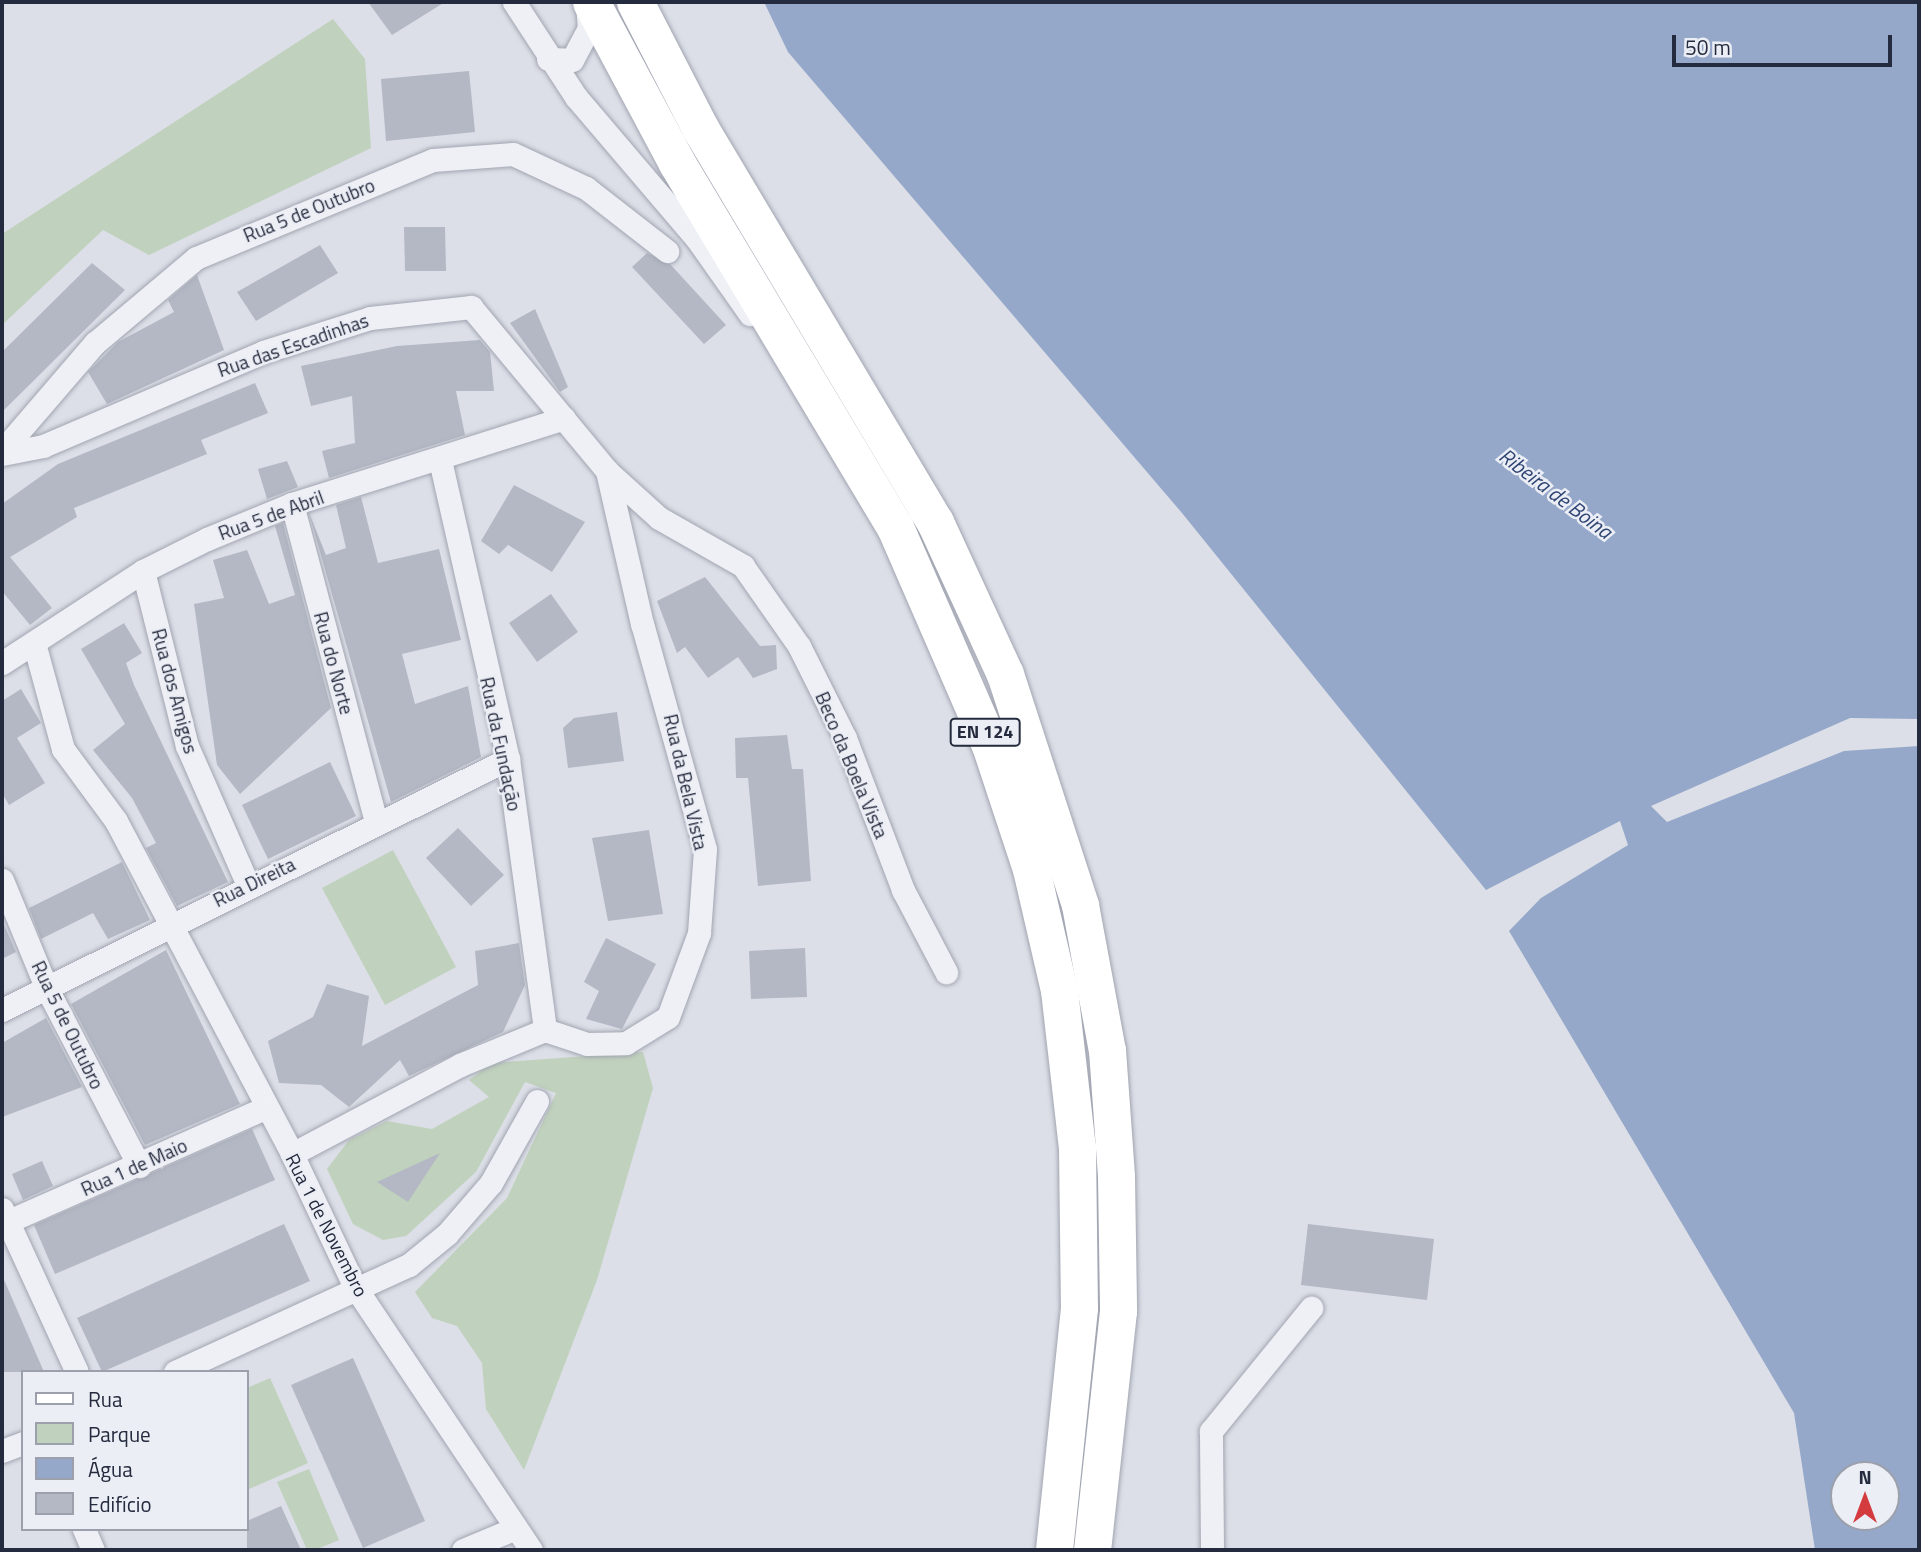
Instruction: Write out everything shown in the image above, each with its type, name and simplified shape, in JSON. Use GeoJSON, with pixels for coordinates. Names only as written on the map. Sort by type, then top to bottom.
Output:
{"type":"FeatureCollection","features":[{"type":"Feature","properties":{"kind":"main road","name":"EN 124"},"geometry":{"type":"LineString","coordinates":[[589,2],[677,163],[895,527],[990,745],[1031,869],[1059,990],[1077,1147],[1079,1308],[1054,1550]]}},
{"type":"Feature","properties":{"kind":"main road","name":"EN 124"},"geometry":{"type":"LineString","coordinates":[[635,2],[700,128],[935,522],[1004,674],[1076,893],[1107,1050],[1116,1177],[1118,1311],[1092,1550]]}},
{"type":"Feature","properties":{"kind":"street"},"geometry":{"type":"LineString","coordinates":[[514,2],[548,59],[697,239],[839,431]]}},
{"type":"Feature","properties":{"kind":"street"},"geometry":{"type":"LineString","coordinates":[[548,59],[572,60],[589,28],[589,2]]}},
{"type":"Feature","properties":{"kind":"street","name":"Rua 5 de Outubro"},"geometry":{"type":"LineString","coordinates":[[2,452],[94,343],[196,258],[433,160],[513,154],[586,188],[667,251]]}},
{"type":"Feature","properties":{"kind":"street","name":"Rua das Escadinhas"},"geometry":{"type":"LineString","coordinates":[[2,452],[43,446],[263,352],[370,318],[471,307],[607,471]]}},
{"type":"Feature","properties":{"kind":"street","name":"Rua 5 de Abril"},"geometry":{"type":"LineString","coordinates":[[2,663],[143,571],[292,504],[440,460],[564,418]]}},
{"type":"Feature","properties":{"kind":"street","name":"Rua da Fundação"},"geometry":{"type":"LineString","coordinates":[[440,460],[508,759],[545,1030]]}},
{"type":"Feature","properties":{"kind":"street","name":"Beco da Boela Vista"},"geometry":{"type":"LineString","coordinates":[[607,471],[659,518],[743,566],[799,646],[845,738],[903,890],[946,972]]}},
{"type":"Feature","properties":{"kind":"street","name":"Rua da Bela Vista"},"geometry":{"type":"LineString","coordinates":[[545,1030],[587,1044],[626,1043],[668,1017],[699,933],[705,849],[642,624],[607,471]]}},
{"type":"Feature","properties":{"kind":"street","name":"Rua do Norte"},"geometry":{"type":"LineString","coordinates":[[292,504],[376,823]]}},
{"type":"Feature","properties":{"kind":"street","name":"Rua dos Amigos"},"geometry":{"type":"LineString","coordinates":[[143,571],[187,746],[248,885]]}},
{"type":"Feature","properties":{"kind":"street","name":"Rua 1 de Novembro"},"geometry":{"type":"LineString","coordinates":[[34,642],[63,749],[116,821],[265,1108],[292,1154],[355,1287],[531,1550]]}},
{"type":"Feature","properties":{"kind":"street","name":"Rua Direita"},"geometry":{"type":"LineString","coordinates":[[2,1010],[168,923],[508,759]]}},
{"type":"Feature","properties":{"kind":"street","name":"Rua 5 de Outubro"},"geometry":{"type":"LineString","coordinates":[[2,880],[47,987],[139,1166]]}},
{"type":"Feature","properties":{"kind":"street"},"geometry":{"type":"LineString","coordinates":[[292,1154],[460,1065],[545,1030]]}},
{"type":"Feature","properties":{"kind":"street"},"geometry":{"type":"LineString","coordinates":[[179,1370],[355,1287],[409,1265],[447,1234],[491,1183],[537,1101]]}},
{"type":"Feature","properties":{"kind":"street","name":"Rua 1 de Maio"},"geometry":{"type":"LineString","coordinates":[[4,1218],[139,1166],[265,1108]]}},
{"type":"Feature","properties":{"kind":"street"},"geometry":{"type":"LineString","coordinates":[[4,1218],[76,1370]]}},
{"type":"Feature","properties":{"kind":"street"},"geometry":{"type":"LineString","coordinates":[[1212,1550],[1211,1431],[1311,1308]]}},
{"type":"Feature","properties":{"kind":"street"},"geometry":{"type":"LineString","coordinates":[[2,1451],[21,1444]]}},
{"type":"Feature","properties":{"kind":"street"},"geometry":{"type":"LineString","coordinates":[[463,1550],[516,1528]]}},
{"type":"Feature","properties":{"kind":"street"},"geometry":{"type":"LineString","coordinates":[[85,1531],[93,1550]]}},
{"type":"Feature","properties":{"kind":"green space"},"geometry":{"type":"Polygon","coordinates":[[[333,19],[365,59],[371,148],[149,255],[103,230],[2,325],[2,234],[333,19]]]}},
{"type":"Feature","properties":{"kind":"green space"},"geometry":{"type":"Polygon","coordinates":[[[393,850],[456,967],[385,1005],[322,888],[393,850]]]}},
{"type":"Feature","properties":{"kind":"green space"},"geometry":{"type":"Polygon","coordinates":[[[643,1052],[653,1088],[597,1280],[524,1470],[486,1409],[482,1363],[457,1326],[432,1318],[415,1292],[507,1198],[556,1093],[525,1082],[476,1172],[406,1236],[383,1240],[353,1224],[327,1169],[349,1140],[387,1121],[432,1129],[489,1097],[469,1080],[492,1063],[643,1052]]]}},
{"type":"Feature","properties":{"kind":"green space"},"geometry":{"type":"Polygon","coordinates":[[[270,1378],[308,1463],[248,1490],[248,1388],[270,1378]]]}},
{"type":"Feature","properties":{"kind":"green space"},"geometry":{"type":"Polygon","coordinates":[[[309,1469],[339,1540],[315,1550],[307,1550],[277,1482],[309,1469]]]}},
{"type":"Feature","properties":{"kind":"water","name":"Ribeira de Boina"},"geometry":{"type":"Polygon","coordinates":[[[764,2],[1919,2],[1919,719],[1850,718],[1651,806],[1667,822],[1844,751],[1919,746],[1919,1550],[1815,1550],[1794,1413],[1509,931],[1541,898],[1628,845],[1620,821],[1486,890],[1182,513],[788,52],[764,2]]]}},
{"type":"Feature","properties":{"kind":"building"},"geometry":{"type":"Polygon","coordinates":[[[368,2],[445,2],[392,35],[368,2]]]}},
{"type":"Feature","properties":{"kind":"building"},"geometry":{"type":"Polygon","coordinates":[[[469,71],[475,132],[386,141],[381,79],[469,71]]]}},
{"type":"Feature","properties":{"kind":"building"},"geometry":{"type":"Polygon","coordinates":[[[404,227],[445,227],[446,271],[405,271],[404,227]]]}},
{"type":"Feature","properties":{"kind":"building"},"geometry":{"type":"Polygon","coordinates":[[[320,245],[338,273],[256,321],[237,292],[320,245]]]}},
{"type":"Feature","properties":{"kind":"building"},"geometry":{"type":"Polygon","coordinates":[[[647,253],[670,264],[726,325],[704,344],[632,267],[647,253]]]}},
{"type":"Feature","properties":{"kind":"building"},"geometry":{"type":"Polygon","coordinates":[[[92,263],[125,290],[2,412],[2,352],[92,263]]]}},
{"type":"Feature","properties":{"kind":"building"},"geometry":{"type":"Polygon","coordinates":[[[197,275],[224,350],[107,404],[88,372],[118,342],[174,312],[168,300],[197,275]]]}},
{"type":"Feature","properties":{"kind":"building"},"geometry":{"type":"Polygon","coordinates":[[[535,309],[568,387],[560,392],[510,323],[535,309]]]}},
{"type":"Feature","properties":{"kind":"building"},"geometry":{"type":"Polygon","coordinates":[[[480,340],[490,352],[494,391],[456,391],[465,435],[329,478],[322,451],[355,443],[352,396],[311,406],[301,366],[397,346],[480,340]]]}},
{"type":"Feature","properties":{"kind":"building"},"geometry":{"type":"Polygon","coordinates":[[[255,383],[268,413],[201,440],[207,454],[74,508],[77,517],[10,557],[52,608],[30,625],[2,591],[2,504],[58,464],[255,383]]]}},
{"type":"Feature","properties":{"kind":"building"},"geometry":{"type":"Polygon","coordinates":[[[287,461],[298,487],[267,499],[258,469],[287,461]]]}},
{"type":"Feature","properties":{"kind":"building"},"geometry":{"type":"Polygon","coordinates":[[[514,485],[585,522],[552,572],[508,545],[499,554],[481,541],[514,485]]]}},
{"type":"Feature","properties":{"kind":"building"},"geometry":{"type":"Polygon","coordinates":[[[361,497],[378,563],[439,549],[461,640],[402,654],[415,704],[468,686],[481,757],[391,802],[309,513],[326,555],[346,548],[336,505],[361,497]]]}},
{"type":"Feature","properties":{"kind":"building"},"geometry":{"type":"Polygon","coordinates":[[[283,523],[331,708],[240,794],[217,765],[194,604],[224,598],[213,560],[247,550],[269,604],[295,595],[275,526],[283,523]]]}},
{"type":"Feature","properties":{"kind":"building"},"geometry":{"type":"Polygon","coordinates":[[[705,577],[760,646],[776,645],[777,669],[753,678],[738,657],[708,678],[685,647],[677,653],[657,601],[705,577]]]}},
{"type":"Feature","properties":{"kind":"building"},"geometry":{"type":"Polygon","coordinates":[[[551,594],[578,632],[537,662],[509,623],[551,594]]]}},
{"type":"Feature","properties":{"kind":"building"},"geometry":{"type":"Polygon","coordinates":[[[124,623],[142,653],[126,663],[134,685],[228,882],[177,906],[146,848],[156,843],[132,798],[93,750],[125,724],[81,649],[124,623]]]}},
{"type":"Feature","properties":{"kind":"building"},"geometry":{"type":"Polygon","coordinates":[[[21,689],[41,723],[17,738],[45,783],[9,805],[2,793],[2,701],[21,689]]]}},
{"type":"Feature","properties":{"kind":"building"},"geometry":{"type":"Polygon","coordinates":[[[617,712],[624,761],[568,768],[563,728],[574,718],[617,712]]]}},
{"type":"Feature","properties":{"kind":"building"},"geometry":{"type":"Polygon","coordinates":[[[787,735],[792,769],[803,769],[811,881],[758,886],[748,778],[736,778],[735,738],[787,735]]]}},
{"type":"Feature","properties":{"kind":"building"},"geometry":{"type":"Polygon","coordinates":[[[330,762],[356,816],[268,859],[242,805],[330,762]]]}},
{"type":"Feature","properties":{"kind":"building"},"geometry":{"type":"Polygon","coordinates":[[[458,828],[504,875],[471,906],[426,858],[458,828]]]}},
{"type":"Feature","properties":{"kind":"building"},"geometry":{"type":"Polygon","coordinates":[[[649,830],[663,914],[608,921],[592,838],[649,830]]]}},
{"type":"Feature","properties":{"kind":"building"},"geometry":{"type":"Polygon","coordinates":[[[122,862],[150,920],[108,939],[93,913],[41,939],[29,908],[122,862]]]}},
{"type":"Feature","properties":{"kind":"building"},"geometry":{"type":"Polygon","coordinates":[[[2,920],[16,952],[2,959],[2,920]]]}},
{"type":"Feature","properties":{"kind":"building"},"geometry":{"type":"Polygon","coordinates":[[[606,938],[656,964],[622,1029],[586,1019],[599,991],[584,982],[606,938]]]}},
{"type":"Feature","properties":{"kind":"building"},"geometry":{"type":"Polygon","coordinates":[[[519,943],[525,985],[503,1032],[409,1076],[400,1060],[349,1107],[321,1085],[279,1083],[268,1041],[313,1017],[327,984],[369,996],[362,1046],[478,985],[475,951],[519,943]]]}},
{"type":"Feature","properties":{"kind":"building"},"geometry":{"type":"Polygon","coordinates":[[[805,948],[807,997],[751,999],[749,951],[805,948]]]}},
{"type":"Feature","properties":{"kind":"building"},"geometry":{"type":"Polygon","coordinates":[[[166,950],[240,1104],[145,1145],[71,1004],[166,950]]]}},
{"type":"Feature","properties":{"kind":"building"},"geometry":{"type":"Polygon","coordinates":[[[46,1018],[82,1087],[2,1117],[2,1043],[46,1018]]]}},
{"type":"Feature","properties":{"kind":"building"},"geometry":{"type":"Polygon","coordinates":[[[252,1129],[275,1180],[55,1274],[34,1225],[252,1129]]]}},
{"type":"Feature","properties":{"kind":"building"},"geometry":{"type":"Polygon","coordinates":[[[440,1153],[408,1202],[377,1182],[440,1153]]]}},
{"type":"Feature","properties":{"kind":"building"},"geometry":{"type":"Polygon","coordinates":[[[42,1161],[53,1186],[23,1200],[12,1174],[42,1161]]]}},
{"type":"Feature","properties":{"kind":"building"},"geometry":{"type":"Polygon","coordinates":[[[284,1224],[310,1281],[107,1370],[101,1370],[77,1318],[284,1224]]]}},
{"type":"Feature","properties":{"kind":"building"},"geometry":{"type":"Polygon","coordinates":[[[1308,1224],[1434,1239],[1427,1300],[1301,1285],[1308,1224]]]}},
{"type":"Feature","properties":{"kind":"building"},"geometry":{"type":"Polygon","coordinates":[[[2,1275],[43,1370],[2,1372],[2,1275]]]}},
{"type":"Feature","properties":{"kind":"building"},"geometry":{"type":"Polygon","coordinates":[[[353,1358],[425,1521],[363,1548],[291,1385],[353,1358]]]}},
{"type":"Feature","properties":{"kind":"building"},"geometry":{"type":"Polygon","coordinates":[[[281,1506],[301,1550],[247,1550],[248,1521],[281,1506]]]}}]}
